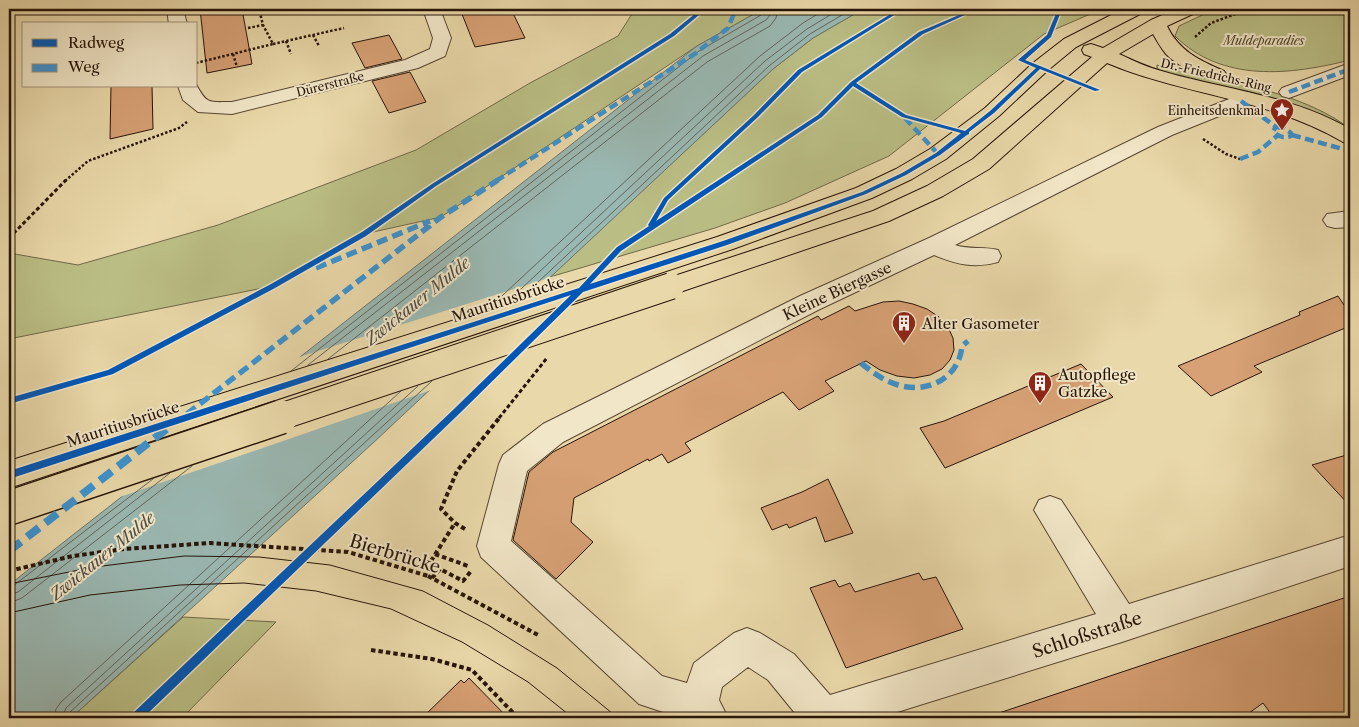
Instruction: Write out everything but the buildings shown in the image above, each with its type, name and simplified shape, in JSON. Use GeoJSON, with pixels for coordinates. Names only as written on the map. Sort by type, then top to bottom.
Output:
{"type":"FeatureCollection","features":[{"type":"Feature","properties":{"kind":"main road"},"geometry":{"type":"LineString","coordinates":[[1070,43],[1136,9]]}},
{"type":"Feature","properties":{"kind":"main road"},"geometry":{"type":"LineString","coordinates":[[9,508],[881,216],[935,191],[981,164],[1105,55],[1157,24],[1189,9]]}},
{"type":"Feature","properties":{"kind":"main road"},"geometry":{"type":"LineString","coordinates":[[1157,24],[1171,50],[1189,62],[1217,75]]}},
{"type":"Feature","properties":{"kind":"main road","name":"Dr.-Friedrichs-Ring"},"geometry":{"type":"LineString","coordinates":[[1070,43],[1158,76],[1307,115],[1334,127],[1350,138]]}},
{"type":"Feature","properties":{"kind":"main road","name":"Mauritiusbrücke"},"geometry":{"type":"LineString","coordinates":[[9,475],[725,243],[847,199],[913,169],[967,133],[1070,43]]}},
{"type":"Feature","properties":{"kind":"main road","name":"Dr.-Friedrichs-Ring"},"geometry":{"type":"LineString","coordinates":[[1105,55],[1150,60],[1289,92],[1326,105],[1350,120]]}},
{"type":"Feature","properties":{"kind":"street"},"geometry":{"type":"LineString","coordinates":[[175,9],[178,22]]}},
{"type":"Feature","properties":{"kind":"street","name":"Dürerstraße"},"geometry":{"type":"LineString","coordinates":[[205,108],[232,108],[411,64],[438,52],[442,38],[432,9]]}},
{"type":"Feature","properties":{"kind":"street"},"geometry":{"type":"LineString","coordinates":[[1289,92],[1350,69]]}},
{"type":"Feature","properties":{"kind":"street"},"geometry":{"type":"LineString","coordinates":[[188,88],[190,96],[205,108]]}},
{"type":"Feature","properties":{"kind":"street","name":"Kleine Biergasse"},"geometry":{"type":"LineString","coordinates":[[493,546],[514,464],[553,433],[809,303],[933,246],[1165,131],[1247,98]]}},
{"type":"Feature","properties":{"kind":"street"},"geometry":{"type":"LineString","coordinates":[[933,246],[962,257],[990,256]]}},
{"type":"Feature","properties":{"kind":"street"},"geometry":{"type":"LineString","coordinates":[[1050,510],[1122,624]]}},
{"type":"Feature","properties":{"kind":"street"},"geometry":{"type":"LineString","coordinates":[[493,546],[652,690],[704,712]]}},
{"type":"Feature","properties":{"kind":"street","name":"Schloßstraße"},"geometry":{"type":"LineString","coordinates":[[704,712],[707,676],[747,646],[782,667],[820,717],[1122,624],[1350,550]]}},
{"type":"Feature","properties":{"kind":"path"},"geometry":{"type":"LineString","coordinates":[[244,10],[250,9]]}},
{"type":"Feature","properties":{"kind":"path"},"geometry":{"type":"LineString","coordinates":[[259,9],[263,25],[273,44]]}},
{"type":"Feature","properties":{"kind":"path"},"geometry":{"type":"LineString","coordinates":[[248,28],[263,25]]}},
{"type":"Feature","properties":{"kind":"path"},"geometry":{"type":"LineString","coordinates":[[198,63],[344,28]]}},
{"type":"Feature","properties":{"kind":"path"},"geometry":{"type":"LineString","coordinates":[[313,35],[319,46]]}},
{"type":"Feature","properties":{"kind":"path"},"geometry":{"type":"LineString","coordinates":[[286,41],[291,54]]}},
{"type":"Feature","properties":{"kind":"path"},"geometry":{"type":"LineString","coordinates":[[233,54],[237,67]]}},
{"type":"Feature","properties":{"kind":"path"},"geometry":{"type":"LineString","coordinates":[[9,238],[57,188],[88,161],[179,128],[205,108]]}},
{"type":"Feature","properties":{"kind":"path"},"geometry":{"type":"LineString","coordinates":[[1202,138],[1226,154],[1240,159]]}},
{"type":"Feature","properties":{"kind":"path"},"geometry":{"type":"LineString","coordinates":[[493,546],[455,523],[441,509],[456,472],[552,352]]}},
{"type":"Feature","properties":{"kind":"path"},"geometry":{"type":"LineString","coordinates":[[431,561],[455,523]]}},
{"type":"Feature","properties":{"kind":"path"},"geometry":{"type":"LineString","coordinates":[[430,578],[440,569],[463,580],[473,568],[435,554]]}},
{"type":"Feature","properties":{"kind":"path"},"geometry":{"type":"LineString","coordinates":[[371,650],[432,659],[472,670],[518,718]]}},
{"type":"Feature","properties":{"kind":"green space"},"geometry":{"type":"Polygon","coordinates":[[[635,9],[763,9],[697,46],[441,217],[364,234],[273,286],[9,339],[9,253],[78,265],[218,225],[416,150],[530,83],[618,36],[635,9]]]}},
{"type":"Feature","properties":{"kind":"green space"},"geometry":{"type":"Polygon","coordinates":[[[863,9],[1102,9],[1044,34],[889,156],[785,203],[715,228],[550,277],[773,69],[813,38],[863,9]]]}},
{"type":"Feature","properties":{"kind":"green space","name":"Muldeparadies"},"geometry":{"type":"Polygon","coordinates":[[[1215,9],[1350,9],[1350,60],[1304,69],[1281,71],[1235,68],[1214,62],[1194,51],[1175,36],[1179,26],[1215,9]]]}},
{"type":"Feature","properties":{"kind":"green space"},"geometry":{"type":"Polygon","coordinates":[[[9,15],[13,25],[12,178],[9,195],[9,15]]]}},
{"type":"Feature","properties":{"kind":"green space"},"geometry":{"type":"Polygon","coordinates":[[[1157,65],[1279,94],[1324,113],[1345,125],[1340,127],[1157,71],[1157,65]]]}},
{"type":"Feature","properties":{"kind":"green space"},"geometry":{"type":"Polygon","coordinates":[[[183,617],[276,622],[182,718],[71,718],[183,617]]]}},
{"type":"Feature","properties":{"kind":"water","name":"Zwickauer Mulde"},"geometry":{"type":"Polygon","coordinates":[[[763,9],[863,9],[813,38],[773,69],[373,443],[71,718],[9,718],[9,585],[697,46],[763,9]]]}},
{"type":"Feature","properties":{"kind":"pier"},"geometry":{"type":"Polygon","coordinates":[[[555,276],[434,389],[114,499],[293,359],[555,276]]]}},
{"type":"Feature","properties":{"kind":"tram line"},"geometry":{"type":"LineString","coordinates":[[9,584],[94,567],[184,556],[259,557],[330,565],[423,591],[488,625],[557,668],[618,718]]}},
{"type":"Feature","properties":{"kind":"tram line"},"geometry":{"type":"LineString","coordinates":[[9,613],[90,595],[180,585],[244,583],[316,591],[391,609],[462,642],[528,682],[573,718]]}},
{"type":"Feature","properties":{"kind":"marked path"},"geometry":{"type":"LineString","coordinates":[[187,414],[441,217],[696,53],[728,28],[736,9]]}},
{"type":"Feature","properties":{"kind":"marked path"},"geometry":{"type":"LineString","coordinates":[[1289,92],[1350,69]]}},
{"type":"Feature","properties":{"kind":"marked path"},"geometry":{"type":"LineString","coordinates":[[1241,101],[1276,127]]}},
{"type":"Feature","properties":{"kind":"marked path"},"geometry":{"type":"LineString","coordinates":[[905,118],[938,154]]}},
{"type":"Feature","properties":{"kind":"marked path"},"geometry":{"type":"LineString","coordinates":[[1276,127],[1284,128],[1291,133],[1291,136],[1277,135],[1273,131],[1276,127]]}},
{"type":"Feature","properties":{"kind":"marked path"},"geometry":{"type":"LineString","coordinates":[[1240,159],[1258,152],[1278,135]]}},
{"type":"Feature","properties":{"kind":"marked path"},"geometry":{"type":"LineString","coordinates":[[1292,135],[1350,151]]}},
{"type":"Feature","properties":{"kind":"marked path"},"geometry":{"type":"LineString","coordinates":[[316,268],[430,221]]}},
{"type":"Feature","properties":{"kind":"marked path"},"geometry":{"type":"LineString","coordinates":[[861,363],[876,375],[900,386],[926,386],[936,383],[952,373],[961,356],[962,346],[968,341]]}},
{"type":"Feature","properties":{"kind":"marked path"},"geometry":{"type":"LineString","coordinates":[[9,551],[169,427]]}},
{"type":"Feature","properties":{"kind":"cycle path"},"geometry":{"type":"LineString","coordinates":[[9,401],[110,372],[273,286],[364,234],[434,185],[672,35],[704,9]]}},
{"type":"Feature","properties":{"kind":"cycle path"},"geometry":{"type":"LineString","coordinates":[[651,225],[666,199],[756,116],[800,71],[902,9]]}},
{"type":"Feature","properties":{"kind":"cycle path"},"geometry":{"type":"LineString","coordinates":[[136,718],[457,411],[575,296],[619,249],[820,116],[853,83],[921,33],[976,9]]}},
{"type":"Feature","properties":{"kind":"cycle path"},"geometry":{"type":"LineString","coordinates":[[1060,9],[1049,36],[1021,60],[1097,90]]}},
{"type":"Feature","properties":{"kind":"cycle path"},"geometry":{"type":"LineString","coordinates":[[9,475],[725,243],[864,193],[904,174],[938,154],[992,112],[1040,67]]}},
{"type":"Feature","properties":{"kind":"cycle path"},"geometry":{"type":"LineString","coordinates":[[853,83],[904,116],[967,133]]}},
{"type":"Feature","properties":{"kind":"place","name":"Einheitsdenkmal"},"geometry":{"type":"Point","coordinates":[1282,131]}},
{"type":"Feature","properties":{"kind":"place","name":"Alter Gasometer"},"geometry":{"type":"Point","coordinates":[904,344]}},
{"type":"Feature","properties":{"kind":"place","name":"Autopflege Gatzke"},"geometry":{"type":"Point","coordinates":[1040,404]}}]}
